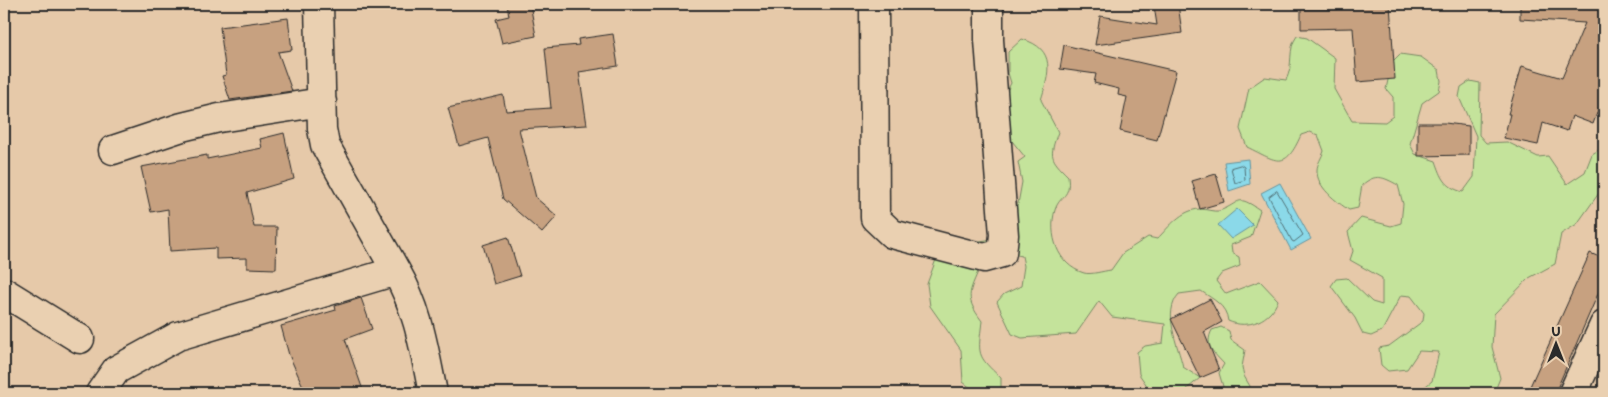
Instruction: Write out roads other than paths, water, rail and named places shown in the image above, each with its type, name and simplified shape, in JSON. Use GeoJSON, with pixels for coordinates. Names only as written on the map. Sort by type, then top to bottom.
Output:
{"type":"FeatureCollection","features":[{"type":"Feature","properties":{"kind":"street"},"geometry":{"type":"LineString","coordinates":[[320,4],[322,130],[325,144],[410,295],[417,316],[433,393]]}},
{"type":"Feature","properties":{"kind":"street"},"geometry":{"type":"LineString","coordinates":[[874,4],[875,218],[892,234],[984,258],[1002,253],[1004,235],[989,40],[989,4]]}},
{"type":"Feature","properties":{"kind":"street"},"geometry":{"type":"LineString","coordinates":[[113,150],[210,120],[322,102]]}},
{"type":"Feature","properties":{"kind":"street"},"geometry":{"type":"LineString","coordinates":[[100,393],[116,370],[178,336],[396,271]]}},
{"type":"Feature","properties":{"kind":"street"},"geometry":{"type":"LineString","coordinates":[[4,292],[80,339]]}},
{"type":"Feature","properties":{"kind":"street"},"geometry":{"type":"LineString","coordinates":[[1573,393],[1604,325]]}},
{"type":"Feature","properties":{"kind":"water"},"geometry":{"type":"Polygon","coordinates":[[[1248,159],[1250,184],[1229,191],[1224,162],[1248,159]]]}},
{"type":"Feature","properties":{"kind":"water"},"geometry":{"type":"Polygon","coordinates":[[[1280,183],[1311,239],[1291,250],[1261,193],[1280,183]]]}},
{"type":"Feature","properties":{"kind":"water"},"geometry":{"type":"Polygon","coordinates":[[[1237,209],[1253,225],[1231,239],[1218,225],[1237,209]]]}}]}
